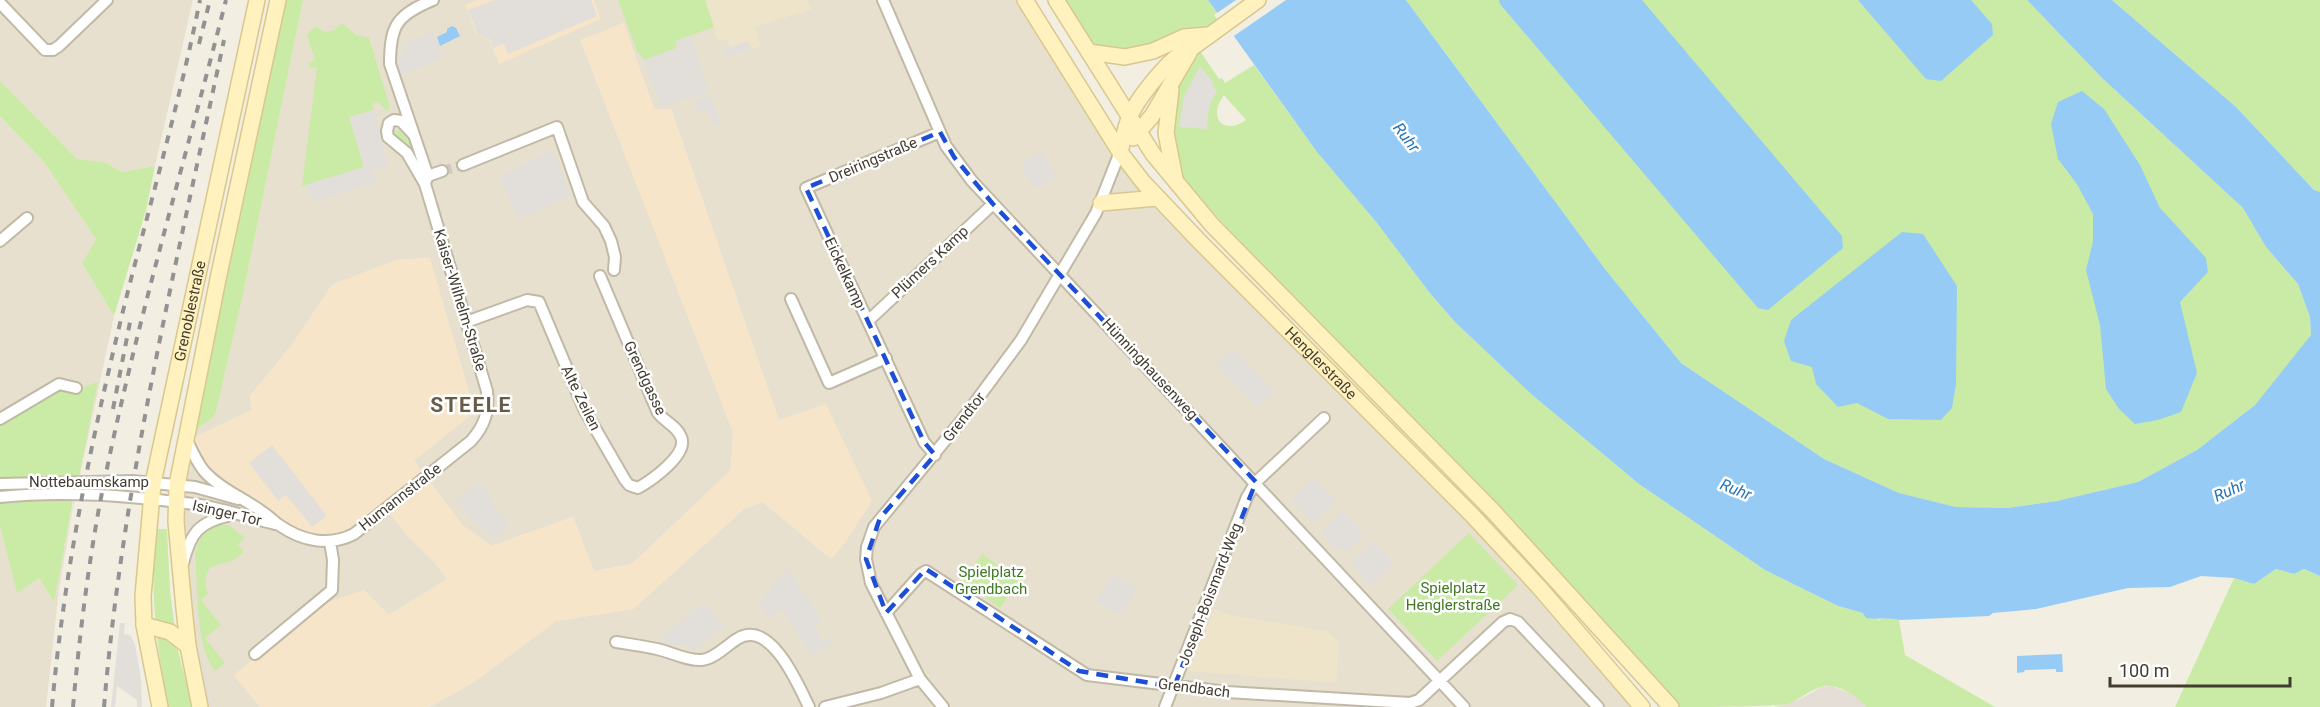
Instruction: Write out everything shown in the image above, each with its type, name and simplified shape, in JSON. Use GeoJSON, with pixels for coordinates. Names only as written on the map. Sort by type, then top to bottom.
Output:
{"type":"FeatureCollection","features":[{"type":"Feature","properties":{"kind":"main road","name":"Grenoblestraße"},"geometry":{"type":"LineString","coordinates":[[160,707],[144,625],[143,596],[153,483],[257,0]]}},
{"type":"Feature","properties":{"kind":"main road","name":"Grenoblestraße"},"geometry":{"type":"LineString","coordinates":[[200,707],[188,646],[180,572],[177,485],[278,0]]}},
{"type":"Feature","properties":{"kind":"main road","name":"Henglerstraße"},"geometry":{"type":"LineString","coordinates":[[1026,0],[1120,152],[1157,198],[1472,515],[1538,586],[1642,707]]}},
{"type":"Feature","properties":{"kind":"main road","name":"Henglerstraße"},"geometry":{"type":"LineString","coordinates":[[1056,0],[1089,52],[1131,127],[1212,225],[1492,510],[1671,707]]}},
{"type":"Feature","properties":{"kind":"main road"},"geometry":{"type":"LineString","coordinates":[[1104,127],[1131,127],[1152,116],[1192,48],[1258,0]]}},
{"type":"Feature","properties":{"kind":"main road"},"geometry":{"type":"LineString","coordinates":[[1089,52],[1125,57],[1153,51],[1184,37],[1213,31]]}},
{"type":"Feature","properties":{"kind":"main road"},"geometry":{"type":"LineString","coordinates":[[1120,152],[1142,95],[1164,70],[1187,49],[1192,48]]}},
{"type":"Feature","properties":{"kind":"main road"},"geometry":{"type":"LineString","coordinates":[[1171,84],[1166,133],[1176,182]]}},
{"type":"Feature","properties":{"kind":"main road"},"geometry":{"type":"LineString","coordinates":[[1101,203],[1157,198]]}},
{"type":"Feature","properties":{"kind":"main road"},"geometry":{"type":"LineString","coordinates":[[144,625],[170,632],[188,646]]}},
{"type":"Feature","properties":{"kind":"street"},"geometry":{"type":"LineString","coordinates":[[0,3],[45,50],[53,50],[107,0]]}},
{"type":"Feature","properties":{"kind":"street","name":"Kaiser-Wilhelm-Straße"},"geometry":{"type":"LineString","coordinates":[[433,0],[411,9],[394,29],[390,45],[390,64],[414,135],[487,391],[487,417]]}},
{"type":"Feature","properties":{"kind":"street","name":"Hünninghausenweg"},"geometry":{"type":"LineString","coordinates":[[883,0],[940,132],[954,157],[993,204],[1059,276],[1256,482],[1464,707]]}},
{"type":"Feature","properties":{"kind":"street","name":"Kaiser-Wilhelm-Straße"},"geometry":{"type":"LineString","coordinates":[[414,135],[401,121],[394,120],[389,123],[388,137],[407,153],[427,180]]}},
{"type":"Feature","properties":{"kind":"street"},"geometry":{"type":"LineString","coordinates":[[463,165],[557,127],[584,202],[603,226],[611,241],[615,257],[614,270]]}},
{"type":"Feature","properties":{"kind":"street","name":"Dreiringstraße"},"geometry":{"type":"LineString","coordinates":[[806,188],[940,132]]}},
{"type":"Feature","properties":{"kind":"street","name":"Grendtor"},"geometry":{"type":"LineString","coordinates":[[943,707],[920,679],[886,613],[867,572],[867,547],[880,518],[935,455],[1021,340],[1101,203],[1120,152]]}},
{"type":"Feature","properties":{"kind":"street"},"geometry":{"type":"LineString","coordinates":[[427,180],[442,171]]}},
{"type":"Feature","properties":{"kind":"street","name":"Eickelkamp"},"geometry":{"type":"LineString","coordinates":[[806,188],[924,442],[935,455]]}},
{"type":"Feature","properties":{"kind":"street","name":"Plümers Kamp"},"geometry":{"type":"LineString","coordinates":[[868,321],[993,204]]}},
{"type":"Feature","properties":{"kind":"street"},"geometry":{"type":"LineString","coordinates":[[0,241],[27,218]]}},
{"type":"Feature","properties":{"kind":"street","name":"Grendgasse"},"geometry":{"type":"LineString","coordinates":[[600,276],[658,413],[676,430],[683,441],[681,452],[676,458],[643,485],[633,487]]}},
{"type":"Feature","properties":{"kind":"street"},"geometry":{"type":"LineString","coordinates":[[791,299],[829,383],[885,358]]}},
{"type":"Feature","properties":{"kind":"street","name":"Alte Zeilen"},"geometry":{"type":"LineString","coordinates":[[466,322],[527,300],[539,302],[584,409],[625,480],[633,487]]}},
{"type":"Feature","properties":{"kind":"street"},"geometry":{"type":"LineString","coordinates":[[0,418],[59,384],[76,388]]}},
{"type":"Feature","properties":{"kind":"street","name":"Humannstraße"},"geometry":{"type":"LineString","coordinates":[[330,542],[343,540],[354,534],[448,460],[481,430],[487,417]]}},
{"type":"Feature","properties":{"kind":"street"},"geometry":{"type":"LineString","coordinates":[[1256,482],[1324,418]]}},
{"type":"Feature","properties":{"kind":"street","name":"Isinger Tor"},"geometry":{"type":"LineString","coordinates":[[186,437],[205,472],[278,525]]}},
{"type":"Feature","properties":{"kind":"street","name":"Nottebaumskamp"},"geometry":{"type":"LineString","coordinates":[[0,484],[19,482],[177,485]]}},
{"type":"Feature","properties":{"kind":"street","name":"Joseph-Boismard-Weg"},"geometry":{"type":"LineString","coordinates":[[1165,707],[1243,508],[1256,482]]}},
{"type":"Feature","properties":{"kind":"street","name":"Isinger Tor"},"geometry":{"type":"LineString","coordinates":[[177,485],[195,487],[244,501]]}},
{"type":"Feature","properties":{"kind":"street","name":"Nottebaumskamp"},"geometry":{"type":"LineString","coordinates":[[0,497],[69,493],[176,503]]}},
{"type":"Feature","properties":{"kind":"street","name":"Isinger Tor"},"geometry":{"type":"LineString","coordinates":[[176,503],[235,514],[278,525],[310,539],[330,542]]}},
{"type":"Feature","properties":{"kind":"street","name":"Grenoblestraße"},"geometry":{"type":"LineString","coordinates":[[180,572],[186,549],[197,530],[210,519],[235,514]]}},
{"type":"Feature","properties":{"kind":"street"},"geometry":{"type":"LineString","coordinates":[[256,649],[332,590],[333,560],[330,542]]}},
{"type":"Feature","properties":{"kind":"street","name":"Grendbach"},"geometry":{"type":"LineString","coordinates":[[886,613],[921,574],[927,571],[1087,675],[1174,687],[1316,699],[1410,703],[1419,700],[1503,622],[1510,619],[1518,622],[1598,707]]}},
{"type":"Feature","properties":{"kind":"street"},"geometry":{"type":"LineString","coordinates":[[616,642],[706,660],[743,636],[756,635],[770,643],[791,673],[808,707]]}},
{"type":"Feature","properties":{"kind":"street"},"geometry":{"type":"LineString","coordinates":[[825,707],[881,693],[920,679]]}},
{"type":"Feature","properties":{"kind":"highlighted area"},"geometry":{"type":"Polygon","coordinates":[[[940,132],[954,157],[993,204],[1256,482],[1174,687],[1079,671],[926,569],[886,613],[866,559],[880,518],[935,455],[924,442],[806,188],[940,132]]]}},
{"type":"Feature","properties":{"kind":"shaded area"},"geometry":{"type":"Polygon","coordinates":[[[0,0],[193,0],[155,166],[122,172],[104,162],[77,159],[0,81],[0,0]]]}},
{"type":"Feature","properties":{"kind":"shaded area"},"geometry":{"type":"Polygon","coordinates":[[[303,0],[1035,0],[1140,169],[1475,526],[1639,707],[429,707],[474,682],[556,621],[633,609],[744,509],[763,502],[831,559],[779,421],[671,109],[654,109],[623,23],[581,41],[733,432],[731,470],[632,564],[594,571],[573,517],[491,546],[462,525],[414,461],[430,258],[396,260],[332,285],[291,346],[250,396],[252,410],[191,439],[384,506],[447,579],[389,615],[234,675],[260,707],[201,707],[178,524],[187,436],[215,416],[242,299],[303,0]]]}},
{"type":"Feature","properties":{"kind":"shaded area"},"geometry":{"type":"Polygon","coordinates":[[[478,0],[594,0],[601,19],[499,64],[490,41],[477,35],[465,5],[478,0]]]}},
{"type":"Feature","properties":{"kind":"shaded area"},"geometry":{"type":"Polygon","coordinates":[[[494,0],[591,0],[597,16],[508,54],[504,44],[493,48],[491,40],[478,35],[468,10],[494,0]]]}},
{"type":"Feature","properties":{"kind":"shaded area"},"geometry":{"type":"Polygon","coordinates":[[[705,0],[806,0],[812,9],[755,27],[761,46],[733,55],[727,39],[718,41],[705,0]]]}},
{"type":"Feature","properties":{"kind":"shaded area"},"geometry":{"type":"Polygon","coordinates":[[[624,23],[654,109],[671,109],[779,420],[826,404],[872,501],[845,543],[831,559],[763,502],[744,509],[633,609],[556,621],[474,682],[429,707],[260,707],[234,675],[316,606],[364,590],[389,615],[447,579],[384,506],[353,531],[329,540],[294,532],[207,470],[191,439],[252,410],[250,396],[291,346],[332,285],[396,260],[430,258],[475,412],[414,461],[462,525],[491,546],[573,517],[594,571],[632,564],[731,470],[733,432],[580,40],[624,23]]]}},
{"type":"Feature","properties":{"kind":"shaded area"},"geometry":{"type":"Polygon","coordinates":[[[433,32],[443,58],[398,76],[394,53],[400,56],[405,53],[402,44],[433,32]]]}},
{"type":"Feature","properties":{"kind":"shaded area"},"geometry":{"type":"Polygon","coordinates":[[[691,36],[709,91],[661,107],[644,60],[677,48],[675,41],[691,36]]]}},
{"type":"Feature","properties":{"kind":"shaded area"},"geometry":{"type":"Polygon","coordinates":[[[748,41],[751,49],[725,57],[723,49],[748,41]]]}},
{"type":"Feature","properties":{"kind":"shaded area"},"geometry":{"type":"Polygon","coordinates":[[[1200,66],[1217,90],[1209,107],[1207,129],[1179,127],[1184,96],[1200,66]]]}},
{"type":"Feature","properties":{"kind":"shaded area"},"geometry":{"type":"Polygon","coordinates":[[[710,95],[720,123],[713,126],[708,109],[698,112],[695,101],[710,95]]]}},
{"type":"Feature","properties":{"kind":"shaded area"},"geometry":{"type":"Polygon","coordinates":[[[374,110],[388,166],[372,171],[376,183],[312,202],[306,185],[364,167],[349,117],[374,110]]]}},
{"type":"Feature","properties":{"kind":"shaded area"},"geometry":{"type":"Polygon","coordinates":[[[0,116],[44,162],[96,239],[82,263],[114,316],[73,507],[59,589],[46,707],[0,707],[0,526],[17,592],[39,578],[53,601],[98,383],[0,420],[0,116]]]}},
{"type":"Feature","properties":{"kind":"shaded area"},"geometry":{"type":"Polygon","coordinates":[[[552,150],[571,195],[526,216],[525,214],[517,217],[500,176],[552,150]]]}},
{"type":"Feature","properties":{"kind":"shaded area"},"geometry":{"type":"Polygon","coordinates":[[[1042,151],[1057,176],[1034,189],[1020,164],[1042,151]]]}},
{"type":"Feature","properties":{"kind":"shaded area"},"geometry":{"type":"Polygon","coordinates":[[[1233,348],[1274,391],[1257,407],[1216,364],[1233,348]]]}},
{"type":"Feature","properties":{"kind":"shaded area"},"geometry":{"type":"Polygon","coordinates":[[[272,445],[327,516],[312,527],[286,495],[278,501],[249,463],[272,445]]]}},
{"type":"Feature","properties":{"kind":"shaded area"},"geometry":{"type":"Polygon","coordinates":[[[1314,478],[1336,501],[1313,523],[1291,500],[1314,478]]]}},
{"type":"Feature","properties":{"kind":"shaded area"},"geometry":{"type":"Polygon","coordinates":[[[480,481],[487,491],[490,490],[490,499],[510,524],[493,540],[477,521],[474,523],[456,501],[480,481]]]}},
{"type":"Feature","properties":{"kind":"shaded area"},"geometry":{"type":"Polygon","coordinates":[[[1342,511],[1364,534],[1346,551],[1342,547],[1338,550],[1321,532],[1342,511]]]}},
{"type":"Feature","properties":{"kind":"shaded area"},"geometry":{"type":"Polygon","coordinates":[[[1373,541],[1394,563],[1371,586],[1350,563],[1373,541]]]}},
{"type":"Feature","properties":{"kind":"shaded area"},"geometry":{"type":"Polygon","coordinates":[[[787,568],[822,620],[814,626],[823,641],[832,636],[836,641],[812,656],[782,609],[768,618],[759,604],[787,568]]]}},
{"type":"Feature","properties":{"kind":"shaded area"},"geometry":{"type":"Polygon","coordinates":[[[1113,574],[1137,589],[1120,615],[1096,601],[1113,574]]]}},
{"type":"Feature","properties":{"kind":"shaded area"},"geometry":{"type":"Polygon","coordinates":[[[704,602],[724,626],[693,652],[686,645],[671,645],[662,642],[664,635],[704,602]]]}},
{"type":"Feature","properties":{"kind":"shaded area"},"geometry":{"type":"Polygon","coordinates":[[[1214,609],[1234,616],[1327,631],[1339,643],[1336,683],[1189,671],[1214,609]]]}},
{"type":"Feature","properties":{"kind":"shaded area"},"geometry":{"type":"Polygon","coordinates":[[[120,623],[125,623],[124,634],[130,635],[135,644],[141,679],[142,707],[137,707],[137,700],[117,686],[115,707],[111,707],[120,623]]]}},
{"type":"Feature","properties":{"kind":"shaded area"},"geometry":{"type":"Polygon","coordinates":[[[197,649],[201,652],[211,707],[208,707],[197,649]]]}},
{"type":"Feature","properties":{"kind":"shaded area"},"geometry":{"type":"Polygon","coordinates":[[[1831,686],[1856,695],[1866,707],[1774,707],[1800,699],[1822,687],[1831,686]]]}},
{"type":"Feature","properties":{"kind":"green space"},"geometry":{"type":"Polygon","coordinates":[[[279,0],[303,0],[242,299],[215,416],[187,436],[279,0]]]}},
{"type":"Feature","properties":{"kind":"green space"},"geometry":{"type":"Polygon","coordinates":[[[618,0],[705,0],[714,27],[676,41],[677,48],[644,60],[637,51],[618,0]]]}},
{"type":"Feature","properties":{"kind":"green space"},"geometry":{"type":"Polygon","coordinates":[[[1056,0],[1208,0],[1221,19],[1189,45],[1154,50],[1089,49],[1056,0]]]}},
{"type":"Feature","properties":{"kind":"green space"},"geometry":{"type":"Polygon","coordinates":[[[1406,0],[2027,0],[2102,78],[2243,208],[2266,247],[2298,284],[2310,317],[2311,336],[2255,405],[2197,450],[2138,482],[2057,501],[2007,508],[1956,507],[1899,493],[1824,459],[1681,363],[1605,269],[1406,0]]]}},
{"type":"Feature","properties":{"kind":"green space"},"geometry":{"type":"Polygon","coordinates":[[[2112,0],[2320,0],[2320,192],[2314,190],[2236,107],[2112,0]]]}},
{"type":"Feature","properties":{"kind":"green space"},"geometry":{"type":"Polygon","coordinates":[[[342,23],[356,35],[369,38],[390,107],[387,111],[378,102],[372,104],[374,110],[350,117],[364,167],[302,186],[317,67],[310,68],[308,63],[315,60],[307,35],[315,26],[325,32],[334,30],[342,23]]]}},
{"type":"Feature","properties":{"kind":"green space"},"geometry":{"type":"Polygon","coordinates":[[[1198,48],[1219,79],[1222,78],[1225,83],[1254,65],[1317,152],[1377,223],[1454,321],[1530,393],[1639,484],[1765,570],[1838,606],[1879,620],[1888,617],[1899,620],[1905,655],[1995,707],[1866,707],[1846,691],[1825,686],[1814,689],[1788,704],[1673,707],[1494,506],[1237,239],[1183,178],[1174,154],[1171,131],[1173,108],[1194,50],[1198,48]],[[1224,95],[1217,111],[1220,122],[1230,126],[1246,120],[1224,95]]]}},
{"type":"Feature","properties":{"kind":"green space"},"geometry":{"type":"Polygon","coordinates":[[[0,81],[77,159],[104,162],[122,172],[155,166],[146,210],[114,316],[82,263],[96,239],[44,162],[0,116],[0,81]]]}},
{"type":"Feature","properties":{"kind":"green space"},"geometry":{"type":"Polygon","coordinates":[[[399,130],[409,138],[416,158],[396,136],[399,130]]]}},
{"type":"Feature","properties":{"kind":"green space"},"geometry":{"type":"Polygon","coordinates":[[[98,382],[76,492],[0,496],[0,420],[58,386],[75,390],[98,382]]]}},
{"type":"Feature","properties":{"kind":"green space"},"geometry":{"type":"Polygon","coordinates":[[[74,495],[54,602],[39,578],[17,593],[0,526],[0,498],[74,495]]]}},
{"type":"Feature","properties":{"kind":"green space"},"geometry":{"type":"Polygon","coordinates":[[[216,524],[229,525],[245,538],[238,544],[244,552],[234,560],[210,567],[206,577],[208,594],[201,600],[221,625],[205,638],[225,663],[215,671],[204,647],[201,631],[195,553],[202,536],[216,524]]]}},
{"type":"Feature","properties":{"kind":"green space"},"geometry":{"type":"Polygon","coordinates":[[[156,529],[167,529],[170,591],[178,651],[193,707],[168,707],[155,619],[153,574],[156,529]]]}},
{"type":"Feature","properties":{"kind":"green space","name":"Spielplatz Henglerstraße"},"geometry":{"type":"Polygon","coordinates":[[[1469,533],[1518,585],[1437,661],[1388,609],[1469,533]]]}},
{"type":"Feature","properties":{"kind":"green space","name":"Spielplatz Grendbach"},"geometry":{"type":"Polygon","coordinates":[[[982,554],[1019,580],[1000,608],[963,582],[982,554]]]}},
{"type":"Feature","properties":{"kind":"green space"},"geometry":{"type":"Polygon","coordinates":[[[2276,569],[2294,574],[2303,569],[2320,576],[2320,707],[2175,707],[2234,578],[2254,584],[2276,569]]]}},
{"type":"Feature","properties":{"kind":"water","name":"Ruhr"},"geometry":{"type":"Polygon","coordinates":[[[1208,0],[1406,0],[1605,269],[1681,363],[1824,459],[1899,493],[1956,507],[2007,508],[2057,501],[2138,482],[2197,450],[2255,405],[2311,335],[2310,317],[2298,284],[2266,247],[2243,208],[2102,78],[2027,0],[2112,0],[2236,107],[2314,190],[2320,192],[2320,576],[2304,569],[2294,574],[2276,569],[2254,584],[2234,578],[2201,576],[2170,587],[2128,588],[2036,609],[1993,613],[1989,616],[1899,620],[1866,618],[1863,613],[1838,606],[1765,570],[1639,484],[1530,393],[1454,321],[1377,223],[1317,152],[1208,0]]]}},
{"type":"Feature","properties":{"kind":"water"},"geometry":{"type":"Polygon","coordinates":[[[1499,0],[1642,0],[1842,236],[1843,248],[1768,310],[1758,308],[1500,4],[1499,0]]]}},
{"type":"Feature","properties":{"kind":"water"},"geometry":{"type":"Polygon","coordinates":[[[1858,0],[1971,0],[1992,24],[1993,35],[1941,81],[1926,79],[1858,0]]]}},
{"type":"Feature","properties":{"kind":"water"},"geometry":{"type":"Polygon","coordinates":[[[452,26],[456,28],[460,36],[440,46],[437,37],[447,32],[447,29],[452,26]]]}},
{"type":"Feature","properties":{"kind":"water"},"geometry":{"type":"Polygon","coordinates":[[[2082,91],[2104,109],[2140,165],[2160,208],[2206,258],[2208,272],[2180,302],[2197,373],[2181,412],[2158,420],[2135,424],[2119,409],[2106,389],[2100,325],[2086,270],[2093,241],[2093,214],[2077,184],[2058,159],[2051,124],[2058,102],[2082,91]]]}},
{"type":"Feature","properties":{"kind":"water"},"geometry":{"type":"Polygon","coordinates":[[[1902,232],[1923,234],[1957,286],[1956,384],[1952,408],[1941,420],[1888,419],[1857,403],[1838,407],[1816,384],[1812,367],[1791,361],[1784,341],[1791,320],[1902,232]]]}},
{"type":"Feature","properties":{"kind":"water"},"geometry":{"type":"Polygon","coordinates":[[[2062,654],[2063,672],[2056,672],[2056,669],[2025,670],[2017,673],[2017,656],[2062,654]]]}},
{"type":"Feature","properties":{"kind":"pier"},"geometry":{"type":"Polygon","coordinates":[[[1236,0],[1286,0],[1231,38],[1214,15],[1236,0]]]}},
{"type":"Feature","properties":{"kind":"tunnel"},"geometry":{"type":"LineString","coordinates":[[442,171],[463,165]]}},
{"type":"Feature","properties":{"kind":"railway"},"geometry":{"type":"LineString","coordinates":[[52,707],[69,568],[95,431],[126,297],[181,86],[200,0]]}},
{"type":"Feature","properties":{"kind":"railway"},"geometry":{"type":"LineString","coordinates":[[199,44],[210,0]]}},
{"type":"Feature","properties":{"kind":"railway"},"geometry":{"type":"LineString","coordinates":[[73,707],[91,558],[112,444],[142,317],[226,0]]}},
{"type":"Feature","properties":{"kind":"railway"},"geometry":{"type":"LineString","coordinates":[[104,707],[124,539],[138,455],[170,289],[224,40]]}},
{"type":"Feature","properties":{"kind":"railway"},"geometry":{"type":"LineString","coordinates":[[113,409],[131,317]]}},
{"type":"Feature","properties":{"kind":"district","name":"STEELE"},"geometry":{"type":"Point","coordinates":[471,405]}}]}
